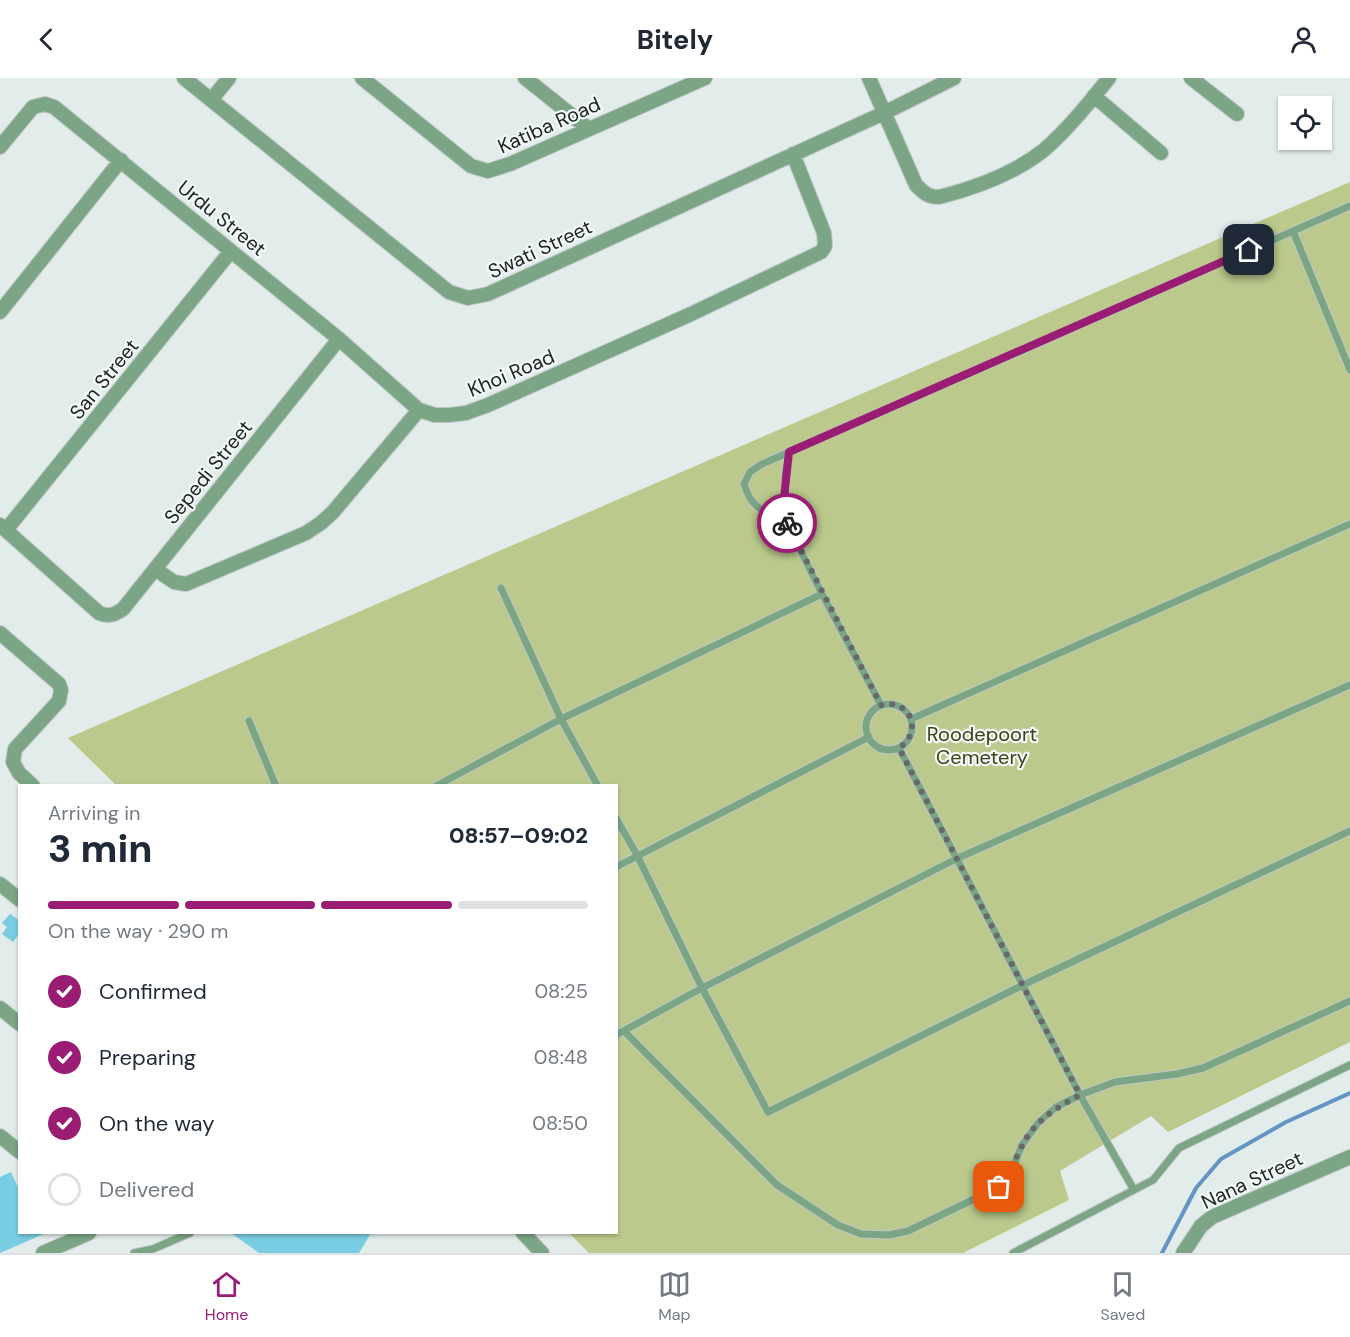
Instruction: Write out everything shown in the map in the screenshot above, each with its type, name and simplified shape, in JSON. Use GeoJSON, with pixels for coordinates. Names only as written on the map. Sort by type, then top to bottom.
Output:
{"type":"FeatureCollection","features":[{"type":"Feature","properties":{"kind":"street","name":"Swati Street"},"geometry":{"type":"LineString","coordinates":[[184,78],[449,292],[468,298],[488,294],[884,113],[954,78]]}},
{"type":"Feature","properties":{"kind":"street"},"geometry":{"type":"LineString","coordinates":[[211,100],[229,78]]}},
{"type":"Feature","properties":{"kind":"street","name":"Katiba Road"},"geometry":{"type":"LineString","coordinates":[[362,78],[471,166],[488,171],[705,78]]}},
{"type":"Feature","properties":{"kind":"street"},"geometry":{"type":"LineString","coordinates":[[525,78],[589,129]]}},
{"type":"Feature","properties":{"kind":"street"},"geometry":{"type":"LineString","coordinates":[[868,78],[916,185],[924,194],[932,197],[939,197],[1008,172],[1043,150],[1109,78]]}},
{"type":"Feature","properties":{"kind":"street"},"geometry":{"type":"LineString","coordinates":[[1191,78],[1237,114]]}},
{"type":"Feature","properties":{"kind":"street"},"geometry":{"type":"LineString","coordinates":[[1094,96],[1161,153]]}},
{"type":"Feature","properties":{"kind":"street","name":"Urdu Street"},"geometry":{"type":"LineString","coordinates":[[0,147],[30,111],[39,104],[54,107],[339,339],[419,410]]}},
{"type":"Feature","properties":{"kind":"street","name":"Khoi Road"},"geometry":{"type":"LineString","coordinates":[[419,410],[435,415],[449,415],[466,413],[488,405],[691,314],[821,252],[825,246],[824,233],[793,154]]}},
{"type":"Feature","properties":{"kind":"street"},"geometry":{"type":"LineString","coordinates":[[0,312],[121,160]]}},
{"type":"Feature","properties":{"kind":"street","name":"San Street"},"geometry":{"type":"LineString","coordinates":[[3,528],[231,251]]}},
{"type":"Feature","properties":{"kind":"street","name":"Sepedi Street"},"geometry":{"type":"LineString","coordinates":[[3,528],[99,613],[108,616],[123,609],[339,339]]}},
{"type":"Feature","properties":{"kind":"street"},"geometry":{"type":"LineString","coordinates":[[155,569],[174,582],[186,584],[306,533],[333,512],[419,410]]}},
{"type":"Feature","properties":{"kind":"street"},"geometry":{"type":"LineString","coordinates":[[0,633],[59,684],[61,690],[59,701],[15,749],[13,762],[19,773],[31,784]]}},
{"type":"Feature","properties":{"kind":"street"},"geometry":{"type":"LineString","coordinates":[[0,885],[18,898]]}},
{"type":"Feature","properties":{"kind":"street"},"geometry":{"type":"LineString","coordinates":[[0,1008],[18,1022]]}},
{"type":"Feature","properties":{"kind":"street"},"geometry":{"type":"LineString","coordinates":[[0,1136],[18,1150]]}},
{"type":"Feature","properties":{"kind":"street","name":"Nana Street"},"geometry":{"type":"LineString","coordinates":[[1184,1253],[1201,1226],[1212,1217],[1350,1157]]}},
{"type":"Feature","properties":{"kind":"street"},"geometry":{"type":"LineString","coordinates":[[43,1253],[84,1234]]}},
{"type":"Feature","properties":{"kind":"street"},"geometry":{"type":"LineString","coordinates":[[524,1234],[542,1253]]}},
{"type":"Feature","properties":{"kind":"lane"},"geometry":{"type":"LineString","coordinates":[[786,520],[749,501],[744,484],[750,472],[789,452],[1350,206]]}},
{"type":"Feature","properties":{"kind":"lane"},"geometry":{"type":"LineString","coordinates":[[1293,231],[1350,370]]}},
{"type":"Feature","properties":{"kind":"lane"},"geometry":{"type":"LineString","coordinates":[[789,452],[785,476],[786,520],[881,705]]}},
{"type":"Feature","properties":{"kind":"lane"},"geometry":{"type":"LineString","coordinates":[[911,719],[1350,524]]}},
{"type":"Feature","properties":{"kind":"lane"},"geometry":{"type":"LineString","coordinates":[[501,588],[561,719],[597,784]]}},
{"type":"Feature","properties":{"kind":"lane"},"geometry":{"type":"LineString","coordinates":[[440,784],[561,719],[822,594]]}},
{"type":"Feature","properties":{"kind":"lane"},"geometry":{"type":"LineString","coordinates":[[618,1034],[702,988],[958,858],[1350,685]]}},
{"type":"Feature","properties":{"kind":"lane"},"geometry":{"type":"LineString","coordinates":[[895,704],[908,712],[911,719],[912,732],[909,739],[899,748],[892,750],[878,747],[869,737],[867,722],[874,709],[881,705],[895,704]]}},
{"type":"Feature","properties":{"kind":"lane"},"geometry":{"type":"LineString","coordinates":[[249,721],[275,784]]}},
{"type":"Feature","properties":{"kind":"lane"},"geometry":{"type":"LineString","coordinates":[[618,866],[869,737]]}},
{"type":"Feature","properties":{"kind":"lane"},"geometry":{"type":"LineString","coordinates":[[899,748],[1080,1095],[1134,1190]]}},
{"type":"Feature","properties":{"kind":"lane"},"geometry":{"type":"LineString","coordinates":[[618,821],[638,855],[702,988],[768,1112],[1023,985],[1350,831]]}},
{"type":"Feature","properties":{"kind":"lane"},"geometry":{"type":"LineString","coordinates":[[624,1031],[777,1185],[838,1225],[861,1234],[889,1235],[908,1232],[999,1187],[1012,1170],[1022,1145],[1038,1123],[1056,1107],[1115,1082],[1177,1074],[1203,1068],[1350,1001]]}},
{"type":"Feature","properties":{"kind":"lane"},"geometry":{"type":"LineString","coordinates":[[1013,1253],[1153,1180],[1179,1148],[1350,1065]]}},
{"type":"Feature","properties":{"kind":"lane"},"geometry":{"type":"LineString","coordinates":[[134,1253],[153,1249],[188,1234]]}},
{"type":"Feature","properties":{"kind":"green space","name":"Roodepoort Cemetery"},"geometry":{"type":"Polygon","coordinates":[[[1350,182],[1350,1042],[1168,1132],[1151,1116],[1060,1171],[1069,1200],[963,1253],[589,1253],[570,1234],[618,1234],[618,784],[115,784],[68,738],[1350,182]]]}},
{"type":"Feature","properties":{"kind":"building"},"geometry":{"type":"Polygon","coordinates":[[[10,914],[18,920],[18,936],[13,942],[2,934],[7,927],[2,923],[10,914]]]}},
{"type":"Feature","properties":{"kind":"building"},"geometry":{"type":"Polygon","coordinates":[[[11,1172],[18,1188],[18,1234],[44,1234],[0,1253],[0,1177],[11,1172]]]}},
{"type":"Feature","properties":{"kind":"building"},"geometry":{"type":"Polygon","coordinates":[[[232,1234],[370,1234],[359,1253],[259,1253],[232,1234]]]}},
{"type":"Feature","properties":{"kind":"waterway"},"geometry":{"type":"LineString","coordinates":[[1162,1253],[1196,1188],[1221,1159],[1286,1122],[1350,1093]]}},
{"type":"Feature","properties":{"kind":"way so far"},"geometry":{"type":"LineString","coordinates":[[787,523],[881,705],[895,704],[908,712],[912,732],[905,744],[899,748],[1080,1095],[1056,1107],[1038,1123],[1022,1145],[1012,1170],[999,1187]]}},
{"type":"Feature","properties":{"kind":"route"},"geometry":{"type":"LineString","coordinates":[[787,523],[784,498],[789,452],[1249,250]]}}]}
